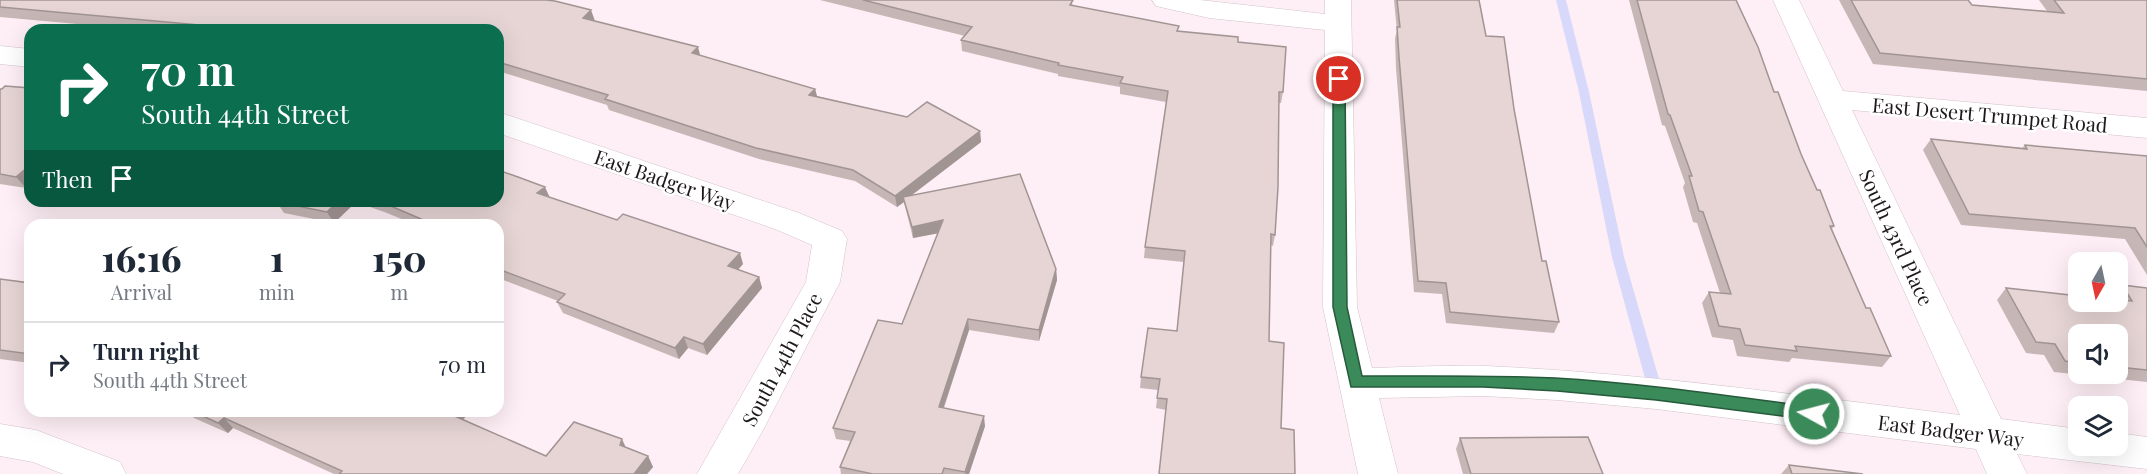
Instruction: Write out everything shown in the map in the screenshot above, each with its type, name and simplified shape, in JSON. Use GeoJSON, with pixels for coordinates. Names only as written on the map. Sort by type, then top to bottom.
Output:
{"type":"FeatureCollection","features":[{"type":"Feature","properties":{"kind":"street"},"geometry":{"type":"LineString","coordinates":[[1165,0],[1209,10],[1338,12],[1340,307],[1378,474]]}},
{"type":"Feature","properties":{"kind":"street","name":"South 43rd Place"},"geometry":{"type":"LineString","coordinates":[[1786,0],[2007,474]]}},
{"type":"Feature","properties":{"kind":"street"},"geometry":{"type":"LineString","coordinates":[[0,55],[24,57]]}},
{"type":"Feature","properties":{"kind":"street","name":"East Desert Trumpet Road"},"geometry":{"type":"LineString","coordinates":[[1832,99],[2147,128]]}},
{"type":"Feature","properties":{"kind":"street","name":"East Badger Way"},"geometry":{"type":"LineString","coordinates":[[504,124],[787,221],[830,239]]}},
{"type":"Feature","properties":{"kind":"street","name":"South 44th Place"},"geometry":{"type":"LineString","coordinates":[[717,474],[749,421],[823,282],[830,239]]}},
{"type":"Feature","properties":{"kind":"street","name":"East Badger Way"},"geometry":{"type":"LineString","coordinates":[[1356,383],[1483,381],[1557,385],[1656,394],[2068,444]]}},
{"type":"Feature","properties":{"kind":"street"},"geometry":{"type":"LineString","coordinates":[[0,440],[36,446],[106,474]]}},
{"type":"Feature","properties":{"kind":"street"},"geometry":{"type":"LineString","coordinates":[[2128,451],[2147,453]]}},
{"type":"Feature","properties":{"kind":"building"},"geometry":{"type":"Polygon","coordinates":[[[0,0],[555,1],[591,10],[583,18],[698,47],[692,53],[815,89],[809,95],[907,117],[927,102],[980,131],[895,196],[853,170],[756,148],[605,99],[608,95],[504,64],[504,24],[188,24],[0,7],[0,0]]]}},
{"type":"Feature","properties":{"kind":"building"},"geometry":{"type":"Polygon","coordinates":[[[863,0],[1073,0],[1070,5],[1179,26],[1177,31],[1238,37],[1238,42],[1286,47],[1283,92],[1279,92],[1278,187],[1275,235],[1271,234],[1269,341],[1284,343],[1281,428],[1294,430],[1295,474],[1159,474],[1167,399],[1157,398],[1160,379],[1141,377],[1148,328],[1177,331],[1185,251],[1145,247],[1168,91],[1120,83],[1123,77],[1058,65],[1059,63],[961,40],[972,27],[863,0]]]}},
{"type":"Feature","properties":{"kind":"building"},"geometry":{"type":"Polygon","coordinates":[[[1397,0],[1479,0],[1486,36],[1504,37],[1514,109],[1542,261],[1546,261],[1559,322],[1450,312],[1446,283],[1418,281],[1399,57],[1397,27],[1400,27],[1397,0]]]}},
{"type":"Feature","properties":{"kind":"building"},"geometry":{"type":"Polygon","coordinates":[[[1637,0],[1736,0],[1758,47],[1774,92],[1778,92],[1801,154],[1817,190],[1820,190],[1834,226],[1830,226],[1866,308],[1870,308],[1891,356],[1795,346],[1797,351],[1745,345],[1740,329],[1719,326],[1709,292],[1731,294],[1703,212],[1699,211],[1689,176],[1692,176],[1668,114],[1637,0]]]}},
{"type":"Feature","properties":{"kind":"building"},"geometry":{"type":"Polygon","coordinates":[[[1851,0],[1968,0],[1972,5],[2064,13],[2054,0],[2147,0],[2147,79],[1880,53],[1851,0]]]}},
{"type":"Feature","properties":{"kind":"building"},"geometry":{"type":"Polygon","coordinates":[[[5,86],[24,88],[24,170],[16,177],[0,174],[0,89],[5,86]]]}},
{"type":"Feature","properties":{"kind":"building"},"geometry":{"type":"Polygon","coordinates":[[[1931,139],[2027,149],[2025,145],[2147,156],[2147,247],[2135,228],[1969,214],[1931,139]]]}},
{"type":"Feature","properties":{"kind":"building"},"geometry":{"type":"Polygon","coordinates":[[[504,172],[545,187],[537,193],[617,220],[623,214],[740,253],[728,266],[759,277],[703,344],[684,337],[675,348],[557,302],[565,294],[504,271],[504,219],[421,219],[393,207],[504,207],[504,172]]]}},
{"type":"Feature","properties":{"kind":"building"},"geometry":{"type":"Polygon","coordinates":[[[1020,174],[1056,269],[1039,330],[968,319],[939,407],[984,416],[965,472],[944,468],[942,474],[873,474],[840,467],[855,432],[833,428],[878,320],[902,324],[943,220],[912,227],[903,197],[1020,174]]]}},
{"type":"Feature","properties":{"kind":"building"},"geometry":{"type":"Polygon","coordinates":[[[302,207],[332,207],[327,212],[302,207]]]}},
{"type":"Feature","properties":{"kind":"building"},"geometry":{"type":"Polygon","coordinates":[[[0,279],[24,282],[24,353],[0,350],[0,279]]]}},
{"type":"Feature","properties":{"kind":"building"},"geometry":{"type":"Polygon","coordinates":[[[2128,286],[2147,288],[2147,370],[2128,368],[2128,324],[2068,324],[2068,361],[2065,361],[2055,344],[2036,342],[2006,288],[2068,295],[2068,312],[2128,312],[2128,301],[2132,301],[2128,295],[2128,286]]]}},
{"type":"Feature","properties":{"kind":"building"},"geometry":{"type":"Polygon","coordinates":[[[205,417],[457,417],[546,456],[574,422],[622,439],[620,445],[648,456],[634,474],[339,474],[342,471],[224,418],[218,423],[205,417]]]}},
{"type":"Feature","properties":{"kind":"building"},"geometry":{"type":"Polygon","coordinates":[[[1588,437],[1603,474],[1471,474],[1460,438],[1588,437]]]}},
{"type":"Feature","properties":{"kind":"building"},"geometry":{"type":"Polygon","coordinates":[[[1789,465],[1863,474],[1792,474],[1789,465]]]}},
{"type":"Feature","properties":{"kind":"waterway"},"geometry":{"type":"LineString","coordinates":[[1561,0],[1584,92],[1618,257],[1656,393]]}},
{"type":"Feature","properties":{"kind":"route"},"geometry":{"type":"LineString","coordinates":[[1339,79],[1340,307],[1356,383],[1483,381],[1557,385],[1656,394],[1814,414]]}}]}
